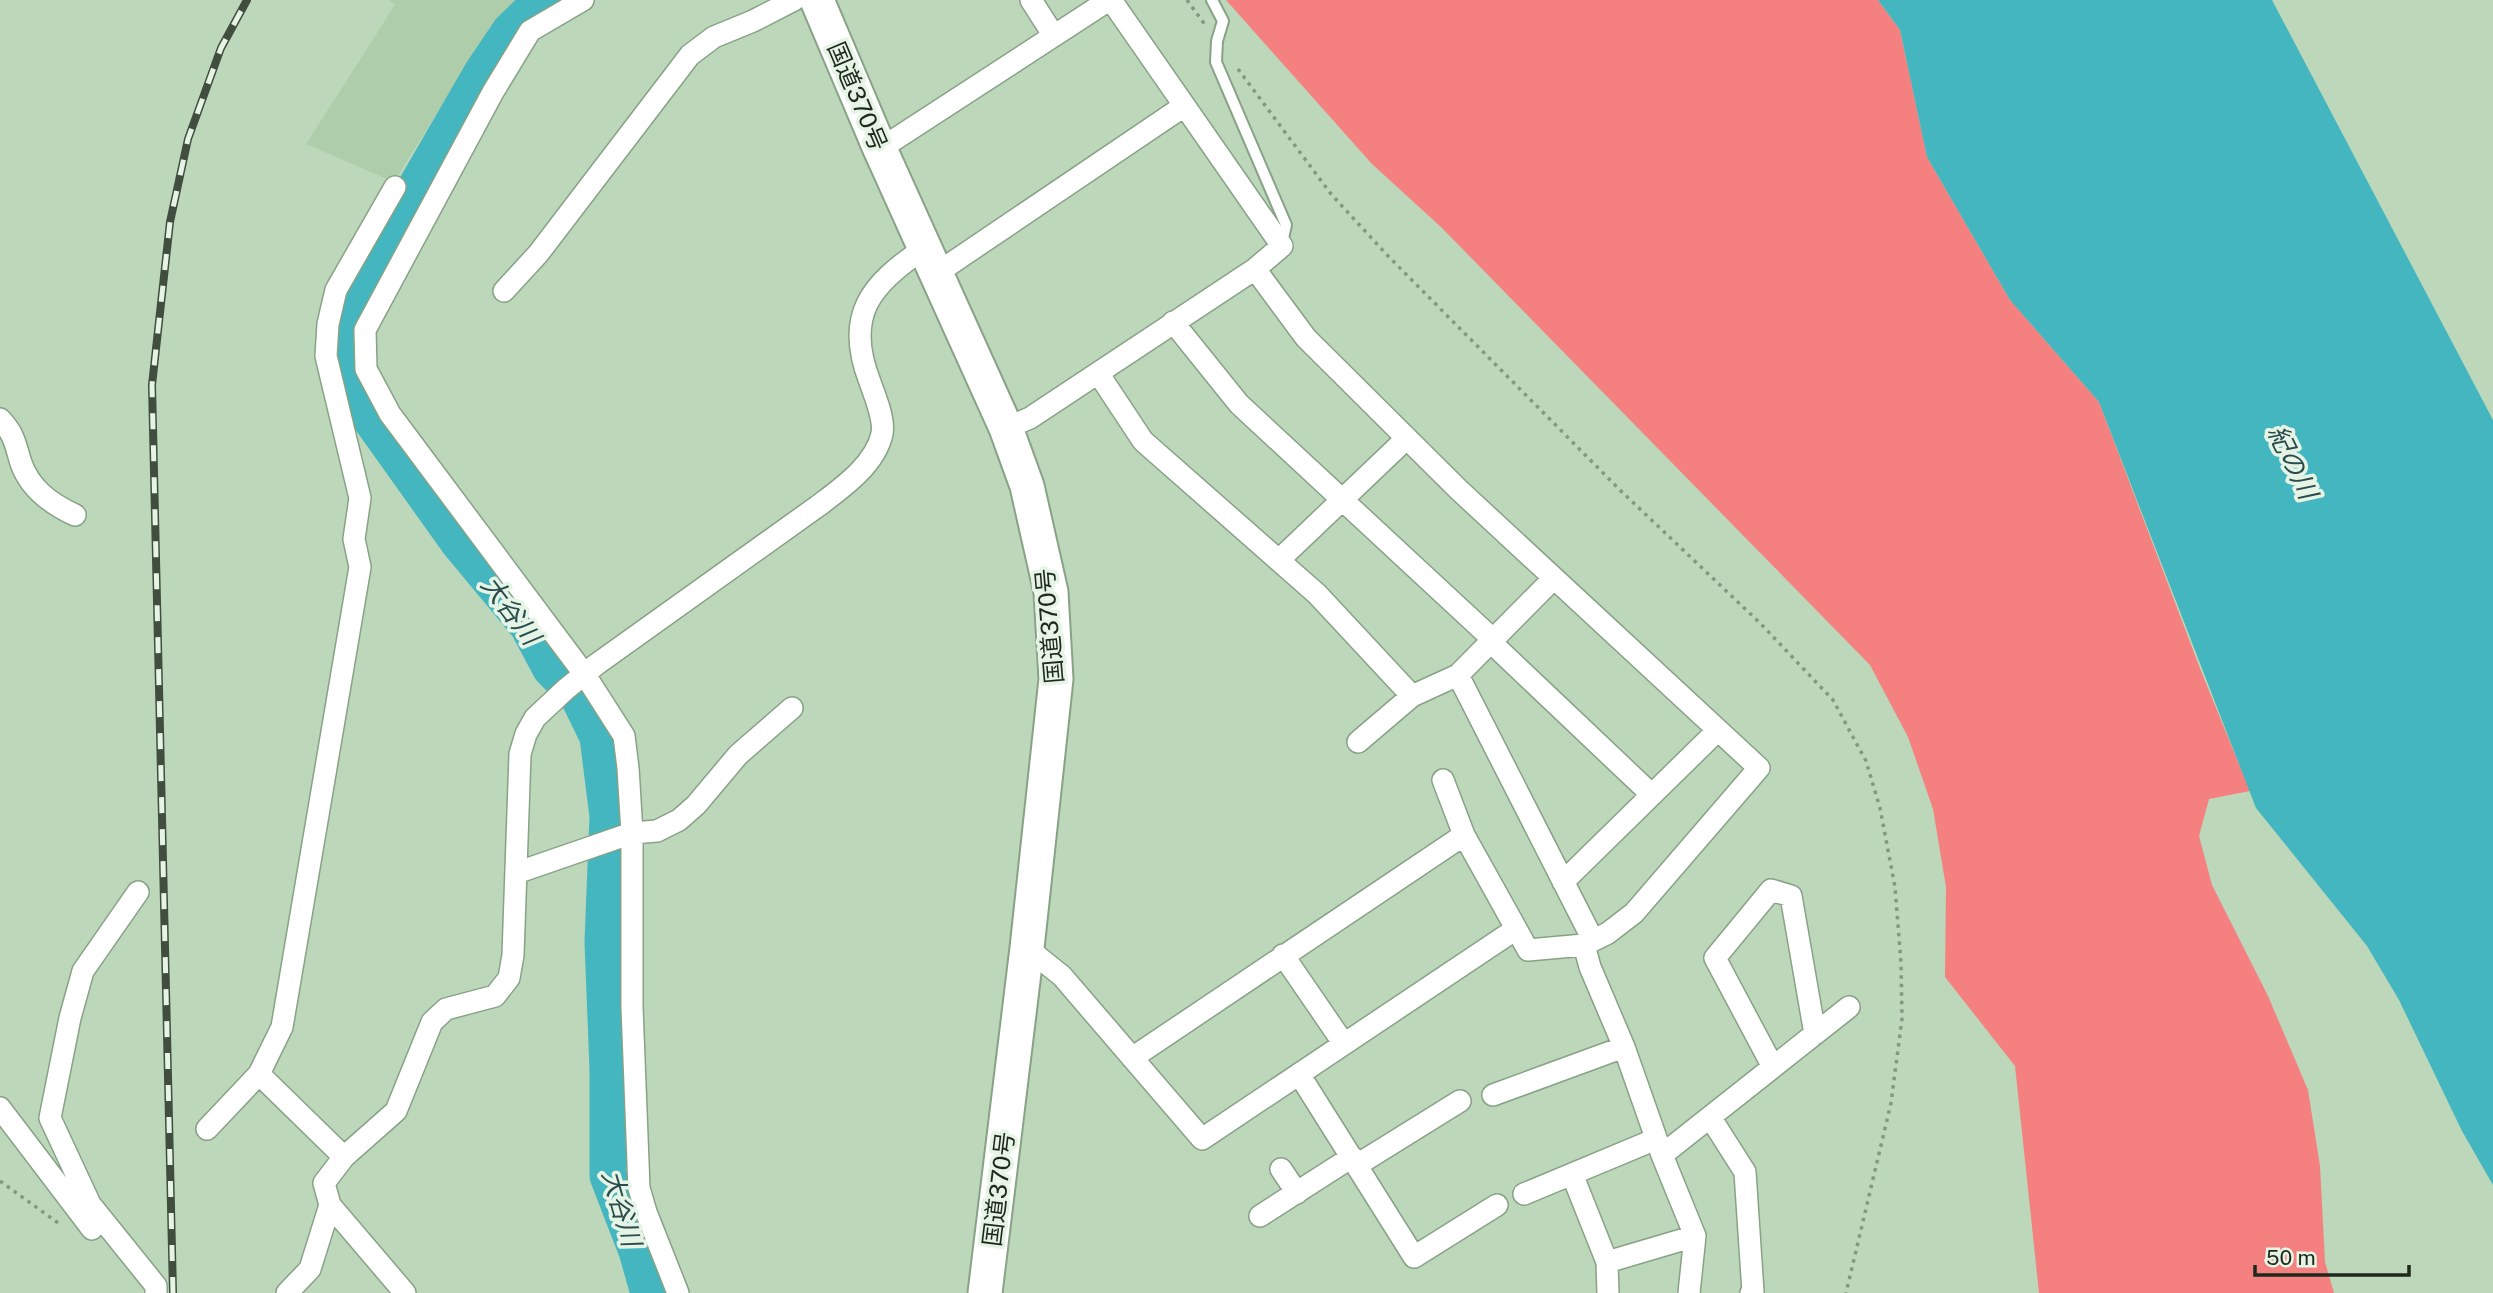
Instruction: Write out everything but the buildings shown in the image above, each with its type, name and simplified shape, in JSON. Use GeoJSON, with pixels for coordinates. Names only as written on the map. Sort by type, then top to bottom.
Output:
{"type":"FeatureCollection","features":[{"type":"Feature","properties":{"kind":"highway","name":"国道370号"},"geometry":{"type":"LineString","coordinates":[[817,0],[880,149],[1006,428],[1027,486],[1051,592],[1056,678],[1027,948],[985,1293]]}},
{"type":"Feature","properties":{"kind":"street"},"geometry":{"type":"LineString","coordinates":[[583,0],[530,31],[493,92],[365,330],[366,369],[390,414],[585,675],[624,736],[632,834],[632,1007],[639,1188],[678,1293]]}},
{"type":"Feature","properties":{"kind":"street"},"geometry":{"type":"LineString","coordinates":[[504,291],[538,254],[690,55],[714,37],[794,0]]}},
{"type":"Feature","properties":{"kind":"street"},"geometry":{"type":"LineString","coordinates":[[1031,0],[1054,36]]}},
{"type":"Feature","properties":{"kind":"street"},"geometry":{"type":"LineString","coordinates":[[880,149],[1110,0],[1282,246],[1255,269],[1030,418],[1006,428]]}},
{"type":"Feature","properties":{"kind":"street"},"geometry":{"type":"LineString","coordinates":[[405,1293],[330,1205],[324,1182],[344,1157],[396,1111],[432,1022],[446,1009],[495,996],[509,978],[513,955],[520,754],[526,734],[535,718],[597,664],[818,506],[844,486],[863,466],[875,450],[883,432],[877,402],[864,367],[859,320],[869,300],[890,275],[931,261],[1184,106]]}},
{"type":"Feature","properties":{"kind":"street"},"geometry":{"type":"LineString","coordinates":[[207,1129],[259,1074],[282,1027],[360,567],[354,539],[360,498],[326,356],[328,324],[336,290],[396,187]]}},
{"type":"Feature","properties":{"kind":"street"},"geometry":{"type":"LineString","coordinates":[[1255,269],[1306,338],[1406,438],[1759,768],[1634,913],[1608,933],[1589,943],[1528,950],[1464,835],[1443,780]]}},
{"type":"Feature","properties":{"kind":"street"},"geometry":{"type":"LineString","coordinates":[[1173,322],[1239,404],[1343,499],[1652,795]]}},
{"type":"Feature","properties":{"kind":"street"},"geometry":{"type":"LineString","coordinates":[[1098,373],[1143,441],[1317,594],[1412,696]]}},
{"type":"Feature","properties":{"kind":"street"},"geometry":{"type":"LineString","coordinates":[[0,419],[11,431],[23,467],[36,489],[55,506],[75,515]]}},
{"type":"Feature","properties":{"kind":"street"},"geometry":{"type":"LineString","coordinates":[[1279,560],[1406,438]]}},
{"type":"Feature","properties":{"kind":"street"},"geometry":{"type":"LineString","coordinates":[[1358,741],[1412,696],[1458,675],[1554,578]]}},
{"type":"Feature","properties":{"kind":"street"},"geometry":{"type":"LineString","coordinates":[[1458,675],[1563,882],[1589,943],[1590,967],[1624,1047],[1659,1147],[1695,1236],[1689,1293]]}},
{"type":"Feature","properties":{"kind":"street"},"geometry":{"type":"LineString","coordinates":[[516,873],[632,834],[657,831],[679,820],[696,805],[738,755],[792,708]]}},
{"type":"Feature","properties":{"kind":"street"},"geometry":{"type":"LineString","coordinates":[[1563,882],[1718,730]]}},
{"type":"Feature","properties":{"kind":"street"},"geometry":{"type":"LineString","coordinates":[[1132,1058],[1464,835]]}},
{"type":"Feature","properties":{"kind":"street"},"geometry":{"type":"LineString","coordinates":[[1773,1067],[1715,958],[1771,890],[1791,896],[1815,1034]]}},
{"type":"Feature","properties":{"kind":"street"},"geometry":{"type":"LineString","coordinates":[[138,891],[83,971],[69,1018],[50,1118],[90,1204],[156,1286],[156,1293]]}},
{"type":"Feature","properties":{"kind":"street"},"geometry":{"type":"LineString","coordinates":[[1027,948],[1062,976],[1202,1139],[1516,929]]}},
{"type":"Feature","properties":{"kind":"street"},"geometry":{"type":"LineString","coordinates":[[1283,956],[1344,1044]]}},
{"type":"Feature","properties":{"kind":"street"},"geometry":{"type":"LineString","coordinates":[[1524,1194],[1572,1174],[1659,1147],[1710,1117],[1849,1007]]}},
{"type":"Feature","properties":{"kind":"street"},"geometry":{"type":"LineString","coordinates":[[1493,1095],[1624,1047]]}},
{"type":"Feature","properties":{"kind":"street"},"geometry":{"type":"LineString","coordinates":[[259,1074],[344,1157]]}},
{"type":"Feature","properties":{"kind":"street"},"geometry":{"type":"LineString","coordinates":[[1299,1074],[1415,1257],[1497,1205]]}},
{"type":"Feature","properties":{"kind":"street"},"geometry":{"type":"LineString","coordinates":[[1260,1216],[1460,1101]]}},
{"type":"Feature","properties":{"kind":"street"},"geometry":{"type":"LineString","coordinates":[[0,1108],[96,1234],[126,1271],[149,1293]]}},
{"type":"Feature","properties":{"kind":"street"},"geometry":{"type":"LineString","coordinates":[[1710,1117],[1745,1172],[1751,1293]]}},
{"type":"Feature","properties":{"kind":"street"},"geometry":{"type":"LineString","coordinates":[[1281,1169],[1297,1193]]}},
{"type":"Feature","properties":{"kind":"street"},"geometry":{"type":"LineString","coordinates":[[1572,1174],[1607,1262],[1608,1293]]}},
{"type":"Feature","properties":{"kind":"street"},"geometry":{"type":"LineString","coordinates":[[288,1293],[310,1269],[330,1205]]}},
{"type":"Feature","properties":{"kind":"street"},"geometry":{"type":"LineString","coordinates":[[1607,1262],[1695,1236]]}},
{"type":"Feature","properties":{"kind":"lane"},"geometry":{"type":"LineString","coordinates":[[1212,0],[1223,22],[1217,41],[1216,62],[1286,225],[1282,246]]}},
{"type":"Feature","properties":{"kind":"path"},"geometry":{"type":"LineString","coordinates":[[1187,0],[1331,194],[1484,354],[1761,624],[1833,700],[1866,761],[1880,808],[1895,887],[1902,1019],[1891,1103],[1846,1293]]}},
{"type":"Feature","properties":{"kind":"shaded area"},"geometry":{"type":"Polygon","coordinates":[[[389,0],[527,0],[477,49],[394,182],[306,144],[395,5],[389,0]]]}},
{"type":"Feature","properties":{"kind":"shaded area"},"geometry":{"type":"Polygon","coordinates":[[[1226,0],[1878,0],[1900,30],[1927,157],[2010,300],[2099,402],[2201,671],[2250,791],[2209,799],[2199,836],[2212,885],[2268,996],[2308,1090],[2320,1166],[2325,1262],[2334,1293],[2039,1293],[2015,1066],[1945,977],[1946,887],[1933,809],[1908,737],[1870,665],[1441,227],[1372,164],[1226,0]]]}},
{"type":"Feature","properties":{"kind":"water","name":"紀の川"},"geometry":{"type":"Polygon","coordinates":[[[1878,0],[2272,0],[2493,420],[2493,1185],[2462,1131],[2399,1000],[2367,946],[2256,808],[2099,402],[2010,300],[1927,157],[1900,30],[1878,0]]]}},
{"type":"Feature","properties":{"kind":"waterway","name":"大谷川"},"geometry":{"type":"LineString","coordinates":[[542,0],[510,31],[483,71],[417,185],[352,312],[342,361],[362,407],[459,543],[528,626],[551,669],[578,696],[598,737],[608,816],[603,942],[608,1069],[608,1176],[637,1251],[649,1293]]}},
{"type":"Feature","properties":{"kind":"railway"},"geometry":{"type":"LineString","coordinates":[[173,1293],[152,385],[170,222],[188,139],[221,48],[247,0]]}}]}
